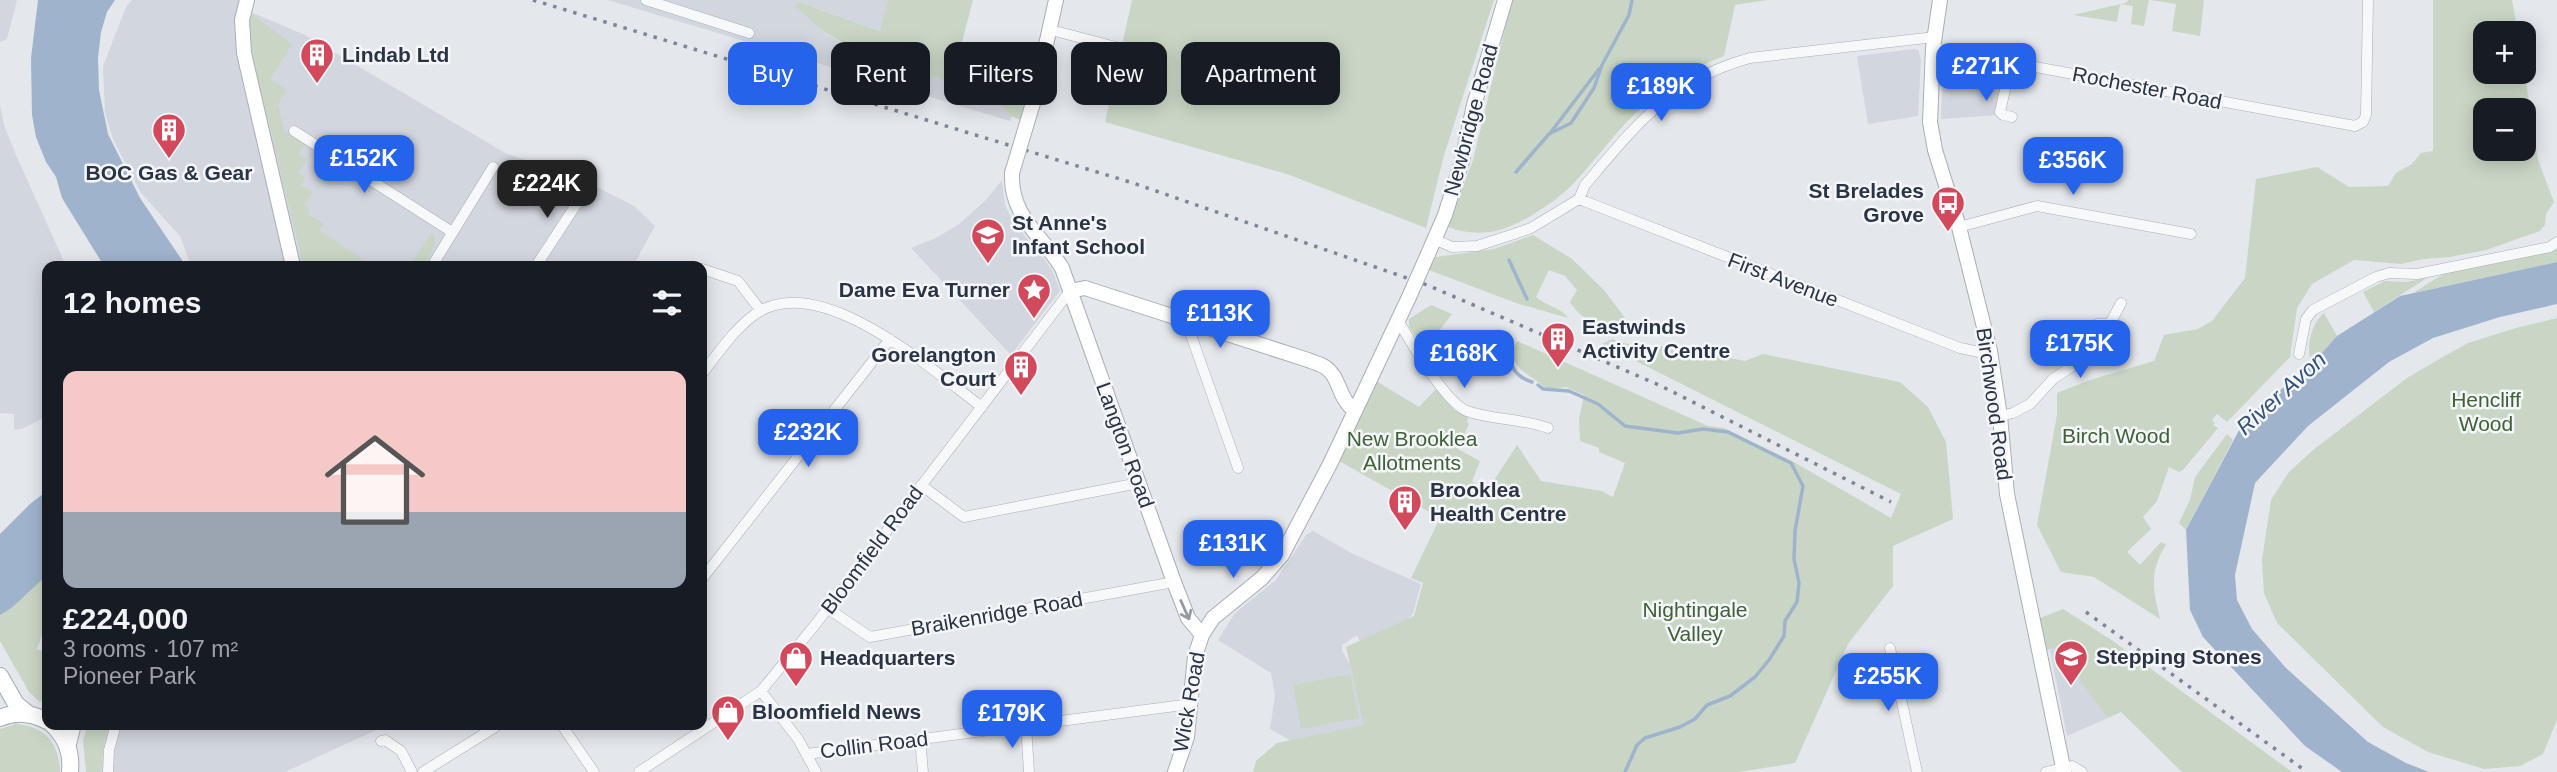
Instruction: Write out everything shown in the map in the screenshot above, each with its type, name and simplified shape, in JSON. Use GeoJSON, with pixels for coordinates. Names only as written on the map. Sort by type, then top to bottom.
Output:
{"type":"FeatureCollection","features":[{"type":"Feature","properties":{"kind":"main road"},"geometry":{"type":"LineString","coordinates":[[0,676],[16,704],[42,718]]}},
{"type":"Feature","properties":{"kind":"main road"},"geometry":{"type":"LineString","coordinates":[[0,718],[9,714],[42,718]]}},
{"type":"Feature","properties":{"kind":"main road"},"geometry":{"type":"LineString","coordinates":[[57,730],[62,734],[68,748],[70,772]]}},
{"type":"Feature","properties":{"kind":"street"},"geometry":{"type":"LineString","coordinates":[[247,0],[243,20],[244,53],[292,261]]}},
{"type":"Feature","properties":{"kind":"street"},"geometry":{"type":"LineString","coordinates":[[646,0],[750,33]]}},
{"type":"Feature","properties":{"kind":"street"},"geometry":{"type":"LineString","coordinates":[[1056,0],[1051,30],[1097,42]]}},
{"type":"Feature","properties":{"kind":"street","name":"Newbridge Road"},"geometry":{"type":"LineString","coordinates":[[1434,239],[1462,161],[1474,105],[1505,0]]}},
{"type":"Feature","properties":{"kind":"street","name":"Birchwood Road"},"geometry":{"type":"LineString","coordinates":[[1940,0],[1934,43],[1930,122],[1935,150],[1959,227],[1990,351],[2000,416],[2007,494],[2064,770]]}},
{"type":"Feature","properties":{"kind":"street","name":"Rochester Road"},"geometry":{"type":"LineString","coordinates":[[1579,199],[1585,185],[1660,102],[1680,88],[1723,66],[1750,58],[1934,43],[2011,63],[2348,126],[2361,124],[2366,114],[2368,0]]}},
{"type":"Feature","properties":{"kind":"street","name":"Langton Road"},"geometry":{"type":"LineString","coordinates":[[1051,30],[1012,173],[1011,189],[1024,220],[1062,268],[1174,582],[1188,618],[1202,635]]}},
{"type":"Feature","properties":{"kind":"street"},"geometry":{"type":"LineString","coordinates":[[2011,63],[2000,112],[2012,117]]}},
{"type":"Feature","properties":{"kind":"street"},"geometry":{"type":"LineString","coordinates":[[294,131],[452,232]]}},
{"type":"Feature","properties":{"kind":"street"},"geometry":{"type":"LineString","coordinates":[[435,261],[493,167]]}},
{"type":"Feature","properties":{"kind":"street"},"geometry":{"type":"LineString","coordinates":[[539,261],[585,191]]}},
{"type":"Feature","properties":{"kind":"street"},"geometry":{"type":"LineString","coordinates":[[1434,239],[1452,247],[1477,246],[1531,228],[1579,199]]}},
{"type":"Feature","properties":{"kind":"street","name":"First Avenue"},"geometry":{"type":"LineString","coordinates":[[1579,199],[1961,348],[1979,352],[1990,351]]}},
{"type":"Feature","properties":{"kind":"street"},"geometry":{"type":"LineString","coordinates":[[1959,227],[2037,206],[2191,234]]}},
{"type":"Feature","properties":{"kind":"street","name":"Wick Road"},"geometry":{"type":"LineString","coordinates":[[1175,772],[1187,737],[1195,656],[1202,635],[1213,618],[1262,578],[1282,555],[1325,475],[1434,239]]}},
{"type":"Feature","properties":{"kind":"street"},"geometry":{"type":"LineString","coordinates":[[2299,354],[2306,319],[2313,310],[2376,277],[2389,273],[2417,274],[2554,245]]}},
{"type":"Feature","properties":{"kind":"street"},"geometry":{"type":"LineString","coordinates":[[707,271],[738,281],[761,311]]}},
{"type":"Feature","properties":{"kind":"street"},"geometry":{"type":"LineString","coordinates":[[1070,291],[1085,288],[1325,367],[1335,378],[1345,403],[1355,411]]}},
{"type":"Feature","properties":{"kind":"street","name":"Bloomfield Road"},"geometry":{"type":"LineString","coordinates":[[707,727],[761,691],[1070,291]]}},
{"type":"Feature","properties":{"kind":"street"},"geometry":{"type":"LineString","coordinates":[[2000,416],[2030,404],[2053,379],[2079,361],[2087,334],[2098,324],[2108,324],[2121,303]]}},
{"type":"Feature","properties":{"kind":"street"},"geometry":{"type":"LineString","coordinates":[[707,368],[744,325],[761,311],[784,304],[812,305],[835,311],[873,328],[982,407]]}},
{"type":"Feature","properties":{"kind":"street"},"geometry":{"type":"LineString","coordinates":[[1398,320],[1450,398],[1465,411],[1530,421],[1548,428]]}},
{"type":"Feature","properties":{"kind":"street"},"geometry":{"type":"LineString","coordinates":[[1186,321],[1238,468]]}},
{"type":"Feature","properties":{"kind":"street"},"geometry":{"type":"LineString","coordinates":[[707,573],[890,339]]}},
{"type":"Feature","properties":{"kind":"street"},"geometry":{"type":"LineString","coordinates":[[921,485],[964,517],[1139,483]]}},
{"type":"Feature","properties":{"kind":"street","name":"Braikenridge Road"},"geometry":{"type":"LineString","coordinates":[[827,608],[870,637],[1174,582]]}},
{"type":"Feature","properties":{"kind":"street"},"geometry":{"type":"LineString","coordinates":[[1890,648],[1917,772]]}},
{"type":"Feature","properties":{"kind":"street"},"geometry":{"type":"LineString","coordinates":[[761,691],[798,739],[816,772]]}},
{"type":"Feature","properties":{"kind":"street","name":"Collin Road"},"geometry":{"type":"LineString","coordinates":[[807,754],[1191,704]]}},
{"type":"Feature","properties":{"kind":"street"},"geometry":{"type":"LineString","coordinates":[[1026,725],[1029,772]]}},
{"type":"Feature","properties":{"kind":"street"},"geometry":{"type":"LineString","coordinates":[[68,748],[72,730]]}},
{"type":"Feature","properties":{"kind":"street"},"geometry":{"type":"LineString","coordinates":[[108,772],[109,750],[114,730]]}},
{"type":"Feature","properties":{"kind":"street"},"geometry":{"type":"LineString","coordinates":[[423,772],[490,730]]}},
{"type":"Feature","properties":{"kind":"street"},"geometry":{"type":"LineString","coordinates":[[565,730],[594,772]]}},
{"type":"Feature","properties":{"kind":"street","name":"Bloomfield Road"},"geometry":{"type":"LineString","coordinates":[[639,772],[702,730]]}},
{"type":"Feature","properties":{"kind":"street"},"geometry":{"type":"LineString","coordinates":[[920,739],[923,772]]}},
{"type":"Feature","properties":{"kind":"street"},"geometry":{"type":"LineString","coordinates":[[381,741],[394,742],[395,748],[401,751],[412,772]]}},
{"type":"Feature","properties":{"kind":"street"},"geometry":{"type":"LineString","coordinates":[[2046,772],[2077,767],[2082,772]]}},
{"type":"Feature","properties":{"kind":"shaded area"},"geometry":{"type":"Polygon","coordinates":[[[0,0],[17,0],[7,39],[0,42],[0,0]]]}},
{"type":"Feature","properties":{"kind":"shaded area"},"geometry":{"type":"Polygon","coordinates":[[[132,0],[250,0],[251,12],[305,35],[507,154],[579,178],[634,206],[655,226],[636,261],[189,261],[180,236],[141,193],[113,139],[105,113],[103,66],[126,7],[132,0]]]}},
{"type":"Feature","properties":{"kind":"shaded area"},"geometry":{"type":"Polygon","coordinates":[[[608,0],[888,0],[881,31],[799,2],[824,33],[841,42],[831,42],[831,67],[817,63],[817,42],[748,42],[608,0]]]}},
{"type":"Feature","properties":{"kind":"shaded area"},"geometry":{"type":"Polygon","coordinates":[[[1918,50],[1921,60],[1918,116],[1868,124],[1857,56],[1918,50]]]}},
{"type":"Feature","properties":{"kind":"shaded area"},"geometry":{"type":"Polygon","coordinates":[[[1947,59],[2006,70],[1998,115],[1941,119],[1943,63],[1947,59]]]}},
{"type":"Feature","properties":{"kind":"shaded area"},"geometry":{"type":"Polygon","coordinates":[[[930,75],[944,79],[944,101],[930,97],[930,75]]]}},
{"type":"Feature","properties":{"kind":"shaded area"},"geometry":{"type":"Polygon","coordinates":[[[0,105],[4,125],[16,155],[64,261],[42,261],[42,419],[14,430],[14,414],[0,413],[0,105]]]}},
{"type":"Feature","properties":{"kind":"shaded area"},"geometry":{"type":"Polygon","coordinates":[[[957,105],[1000,105],[1012,116],[1010,121],[957,105]]]}},
{"type":"Feature","properties":{"kind":"shaded area","name":"St Anne's Infant School"},"geometry":{"type":"Polygon","coordinates":[[[1002,180],[1005,205],[1013,222],[1043,257],[1053,272],[1060,291],[1011,355],[911,248],[936,238],[959,224],[986,200],[1002,180]]]}},
{"type":"Feature","properties":{"kind":"shaded area"},"geometry":{"type":"Polygon","coordinates":[[[1313,531],[1353,554],[1421,584],[1413,614],[1367,656],[1357,635],[1342,645],[1342,651],[1350,664],[1370,742],[1295,743],[1270,729],[1275,696],[1271,673],[1218,640],[1235,613],[1276,580],[1306,535],[1313,531]]]}},
{"type":"Feature","properties":{"kind":"shaded area","name":"Stepping Stones"},"geometry":{"type":"Polygon","coordinates":[[[2059,648],[2065,661],[2108,718],[2067,736],[2050,650],[2059,648]]]}},
{"type":"Feature","properties":{"kind":"shaded area"},"geometry":{"type":"Polygon","coordinates":[[[108,730],[376,730],[285,772],[101,772],[108,730]]]}},
{"type":"Feature","properties":{"kind":"green space"},"geometry":{"type":"Polygon","coordinates":[[[888,0],[973,0],[962,42],[944,42],[944,79],[930,75],[930,42],[842,42],[824,32],[795,6],[799,2],[880,31],[888,0]]]}},
{"type":"Feature","properties":{"kind":"green space"},"geometry":{"type":"Polygon","coordinates":[[[1132,0],[1494,0],[1444,155],[1426,228],[1287,174],[1105,122],[1109,105],[1167,105],[1167,42],[1123,42],[1132,0]]]}},
{"type":"Feature","properties":{"kind":"green space"},"geometry":{"type":"Polygon","coordinates":[[[1512,0],[1767,0],[1735,5],[1724,56],[1688,74],[1644,106],[1557,198],[1537,212],[1505,228],[1484,232],[1459,231],[1448,227],[1473,160],[1512,0]]]}},
{"type":"Feature","properties":{"kind":"green space"},"geometry":{"type":"Polygon","coordinates":[[[2129,0],[2149,0],[2144,26],[2131,24],[2133,6],[2120,4],[2129,0]]]}},
{"type":"Feature","properties":{"kind":"green space"},"geometry":{"type":"Polygon","coordinates":[[[2150,0],[2204,0],[2200,36],[2172,31],[2176,4],[2150,0]]]}},
{"type":"Feature","properties":{"kind":"green space","name":"Birch Wood"},"geometry":{"type":"Polygon","coordinates":[[[2433,0],[2512,0],[2516,21],[2473,21],[2473,84],[2526,84],[2528,98],[2473,98],[2473,161],[2536,161],[2536,147],[2538,160],[2554,202],[2546,214],[2545,225],[2540,231],[2486,250],[2450,257],[2401,264],[2354,260],[2312,284],[2297,308],[2290,357],[2227,422],[2217,414],[2212,420],[2215,423],[2213,425],[2218,428],[2183,470],[2179,472],[2169,467],[2157,501],[2143,517],[2151,529],[2127,552],[2140,565],[2161,542],[2166,545],[2157,563],[2154,581],[2160,619],[2094,577],[2061,572],[2037,525],[2057,415],[2057,393],[2154,361],[2164,335],[2198,329],[2212,321],[2245,278],[2256,179],[2317,167],[2349,187],[2388,186],[2396,173],[2412,164],[2421,153],[2433,151],[2433,0]]]}},
{"type":"Feature","properties":{"kind":"green space"},"geometry":{"type":"Polygon","coordinates":[[[2120,4],[2117,22],[2073,15],[2120,4]]]}},
{"type":"Feature","properties":{"kind":"green space"},"geometry":{"type":"Polygon","coordinates":[[[252,14],[292,44],[270,79],[287,90],[278,104],[284,130],[305,144],[298,154],[307,159],[298,173],[305,177],[301,185],[313,192],[304,205],[310,209],[307,214],[323,223],[319,230],[366,261],[302,260],[250,45],[252,14]]]}},
{"type":"Feature","properties":{"kind":"green space"},"geometry":{"type":"Polygon","coordinates":[[[1000,105],[1025,105],[1020,120],[1000,105]]]}},
{"type":"Feature","properties":{"kind":"green space"},"geometry":{"type":"Polygon","coordinates":[[[432,231],[435,241],[431,253],[425,261],[413,261],[432,231]]]}},
{"type":"Feature","properties":{"kind":"green space"},"geometry":{"type":"Polygon","coordinates":[[[1533,235],[1572,259],[1604,290],[1628,322],[1625,332],[1594,323],[1581,315],[1570,302],[1577,290],[1565,276],[1549,270],[1536,297],[1568,318],[1516,303],[1429,270],[1436,257],[1494,249],[1533,235]]]}},
{"type":"Feature","properties":{"kind":"green space"},"geometry":{"type":"Polygon","coordinates":[[[2557,248],[2557,262],[2413,293],[2445,273],[2551,252],[2557,248]]]}},
{"type":"Feature","properties":{"kind":"green space"},"geometry":{"type":"Polygon","coordinates":[[[2427,278],[2374,312],[2363,292],[2385,281],[2407,282],[2427,278]]]}},
{"type":"Feature","properties":{"kind":"green space"},"geometry":{"type":"Polygon","coordinates":[[[1431,305],[1452,314],[1425,349],[1409,327],[1409,319],[1431,305]]]}},
{"type":"Feature","properties":{"kind":"green space"},"geometry":{"type":"Polygon","coordinates":[[[2324,313],[2337,336],[2312,364],[2309,352],[2310,337],[2319,317],[2324,313]]]}},
{"type":"Feature","properties":{"kind":"green space","name":"Hencliff Wood"},"geometry":{"type":"Polygon","coordinates":[[[2557,318],[2557,720],[2543,754],[2520,766],[2484,769],[2428,752],[2383,727],[2277,623],[2264,593],[2262,560],[2271,500],[2289,472],[2313,450],[2407,378],[2468,343],[2557,318]]]}},
{"type":"Feature","properties":{"kind":"green space","name":"Nightingale Valley"},"geometry":{"type":"Polygon","coordinates":[[[1612,339],[1651,352],[1661,346],[1699,359],[1704,353],[1745,361],[1763,354],[1900,382],[1928,407],[1946,442],[1953,519],[1893,546],[1893,586],[1848,644],[1795,763],[1739,772],[1253,772],[1256,761],[1277,743],[1364,725],[1346,647],[1414,616],[1423,583],[1411,578],[1440,518],[1339,461],[1376,381],[1419,407],[1437,388],[1454,410],[1468,417],[1469,424],[1458,449],[1480,461],[1472,481],[1487,491],[1517,445],[1541,481],[1602,491],[1613,497],[1625,463],[1580,441],[1579,419],[1584,395],[1566,387],[1548,389],[1524,372],[1514,359],[1517,341],[1708,426],[1724,428],[1792,461],[1891,518],[1901,494],[1602,344],[1612,339]]]}},
{"type":"Feature","properties":{"kind":"green space"},"geometry":{"type":"Polygon","coordinates":[[[2227,434],[2233,440],[2186,530],[2179,523],[2190,500],[2195,477],[2227,434]]]}},
{"type":"Feature","properties":{"kind":"green space"},"geometry":{"type":"Polygon","coordinates":[[[42,554],[42,634],[37,649],[42,651],[42,701],[29,692],[0,641],[0,585],[42,554]]]}},
{"type":"Feature","properties":{"kind":"green space"},"geometry":{"type":"Polygon","coordinates":[[[2063,609],[2113,641],[2292,772],[2182,772],[2121,712],[2108,718],[2065,661],[2059,648],[2046,650],[2038,619],[2063,609]]]}},
{"type":"Feature","properties":{"kind":"green space"},"geometry":{"type":"Polygon","coordinates":[[[1350,674],[1359,718],[1301,729],[1293,685],[1350,674]]]}},
{"type":"Feature","properties":{"kind":"green space"},"geometry":{"type":"Polygon","coordinates":[[[16,724],[35,728],[48,738],[57,753],[60,772],[0,772],[0,729],[16,724]]]}},
{"type":"Feature","properties":{"kind":"green space"},"geometry":{"type":"Polygon","coordinates":[[[86,730],[108,730],[101,772],[86,772],[83,741],[86,730]]]}},
{"type":"Feature","properties":{"kind":"water"},"geometry":{"type":"Polygon","coordinates":[[[38,0],[115,0],[107,12],[101,32],[98,58],[99,90],[108,134],[140,198],[183,261],[101,261],[62,198],[56,177],[46,162],[36,137],[32,115],[31,58],[38,0]]]}},
{"type":"Feature","properties":{"kind":"water","name":"River Avon"},"geometry":{"type":"Polygon","coordinates":[[[2557,262],[2557,304],[2500,317],[2433,338],[2389,362],[2308,426],[2255,483],[2235,575],[2237,600],[2252,629],[2286,668],[2368,742],[2429,772],[2342,772],[2305,746],[2203,637],[2190,610],[2186,530],[2245,419],[2312,364],[2337,336],[2400,296],[2557,262]]]}},
{"type":"Feature","properties":{"kind":"water"},"geometry":{"type":"Polygon","coordinates":[[[42,495],[42,580],[0,615],[0,534],[42,495]]]}},
{"type":"Feature","properties":{"kind":"waterway"},"geometry":{"type":"LineString","coordinates":[[1516,172],[1549,134],[1571,123],[1594,88],[1602,65],[1629,15],[1632,0]]}},
{"type":"Feature","properties":{"kind":"waterway"},"geometry":{"type":"LineString","coordinates":[[1551,132],[1599,69]]}},
{"type":"Feature","properties":{"kind":"waterway"},"geometry":{"type":"LineString","coordinates":[[1509,260],[1527,299]]}},
{"type":"Feature","properties":{"kind":"waterway"},"geometry":{"type":"LineString","coordinates":[[1511,339],[1512,366],[1519,375],[1532,382]]}},
{"type":"Feature","properties":{"kind":"waterway"},"geometry":{"type":"LineString","coordinates":[[1538,385],[1543,389],[1569,391],[1598,404],[1625,426],[1678,433],[1703,429],[1728,432],[1791,463],[1803,486],[1795,531],[1794,559],[1799,583],[1797,602],[1785,621],[1784,636],[1755,677],[1730,696],[1707,705],[1695,719],[1680,727],[1645,738],[1637,745],[1625,772]]}},
{"type":"Feature","properties":{"kind":"railway"},"geometry":{"type":"LineString","coordinates":[[533,0],[1133,183],[1427,285],[1659,385],[1891,502]]}},
{"type":"Feature","properties":{"kind":"railway"},"geometry":{"type":"LineString","coordinates":[[2086,612],[2307,772]]}},
{"type":"Feature","properties":{"kind":"place","name":"Lindab Ltd"},"geometry":{"type":"Point","coordinates":[317,85]}},
{"type":"Feature","properties":{"kind":"place","name":"BOC Gas & Gear"},"geometry":{"type":"Point","coordinates":[169,160]}},
{"type":"Feature","properties":{"kind":"place","name":"St Brelades Grove"},"geometry":{"type":"Point","coordinates":[1948,233]}},
{"type":"Feature","properties":{"kind":"place","name":"St Anne's Infant School"},"geometry":{"type":"Point","coordinates":[988,265]}},
{"type":"Feature","properties":{"kind":"place","name":"Dame Eva Turner"},"geometry":{"type":"Point","coordinates":[1034,320]}},
{"type":"Feature","properties":{"kind":"place","name":"Eastwinds Activity Centre"},"geometry":{"type":"Point","coordinates":[1558,369]}},
{"type":"Feature","properties":{"kind":"place","name":"Gorelangton Court"},"geometry":{"type":"Point","coordinates":[1021,397]}},
{"type":"Feature","properties":{"kind":"place","name":"Brooklea Health Centre"},"geometry":{"type":"Point","coordinates":[1405,532]}},
{"type":"Feature","properties":{"kind":"place","name":"Stepping Stones"},"geometry":{"type":"Point","coordinates":[2071,687]}},
{"type":"Feature","properties":{"kind":"place","name":"Headquarters"},"geometry":{"type":"Point","coordinates":[796,688]}},
{"type":"Feature","properties":{"kind":"place","name":"Bloomfield News"},"geometry":{"type":"Point","coordinates":[728,742]}},
{"type":"Feature","properties":{"kind":"park label","name":"New Brooklea Allotments"},"geometry":{"type":"Point","coordinates":[1412,451]}}]}
